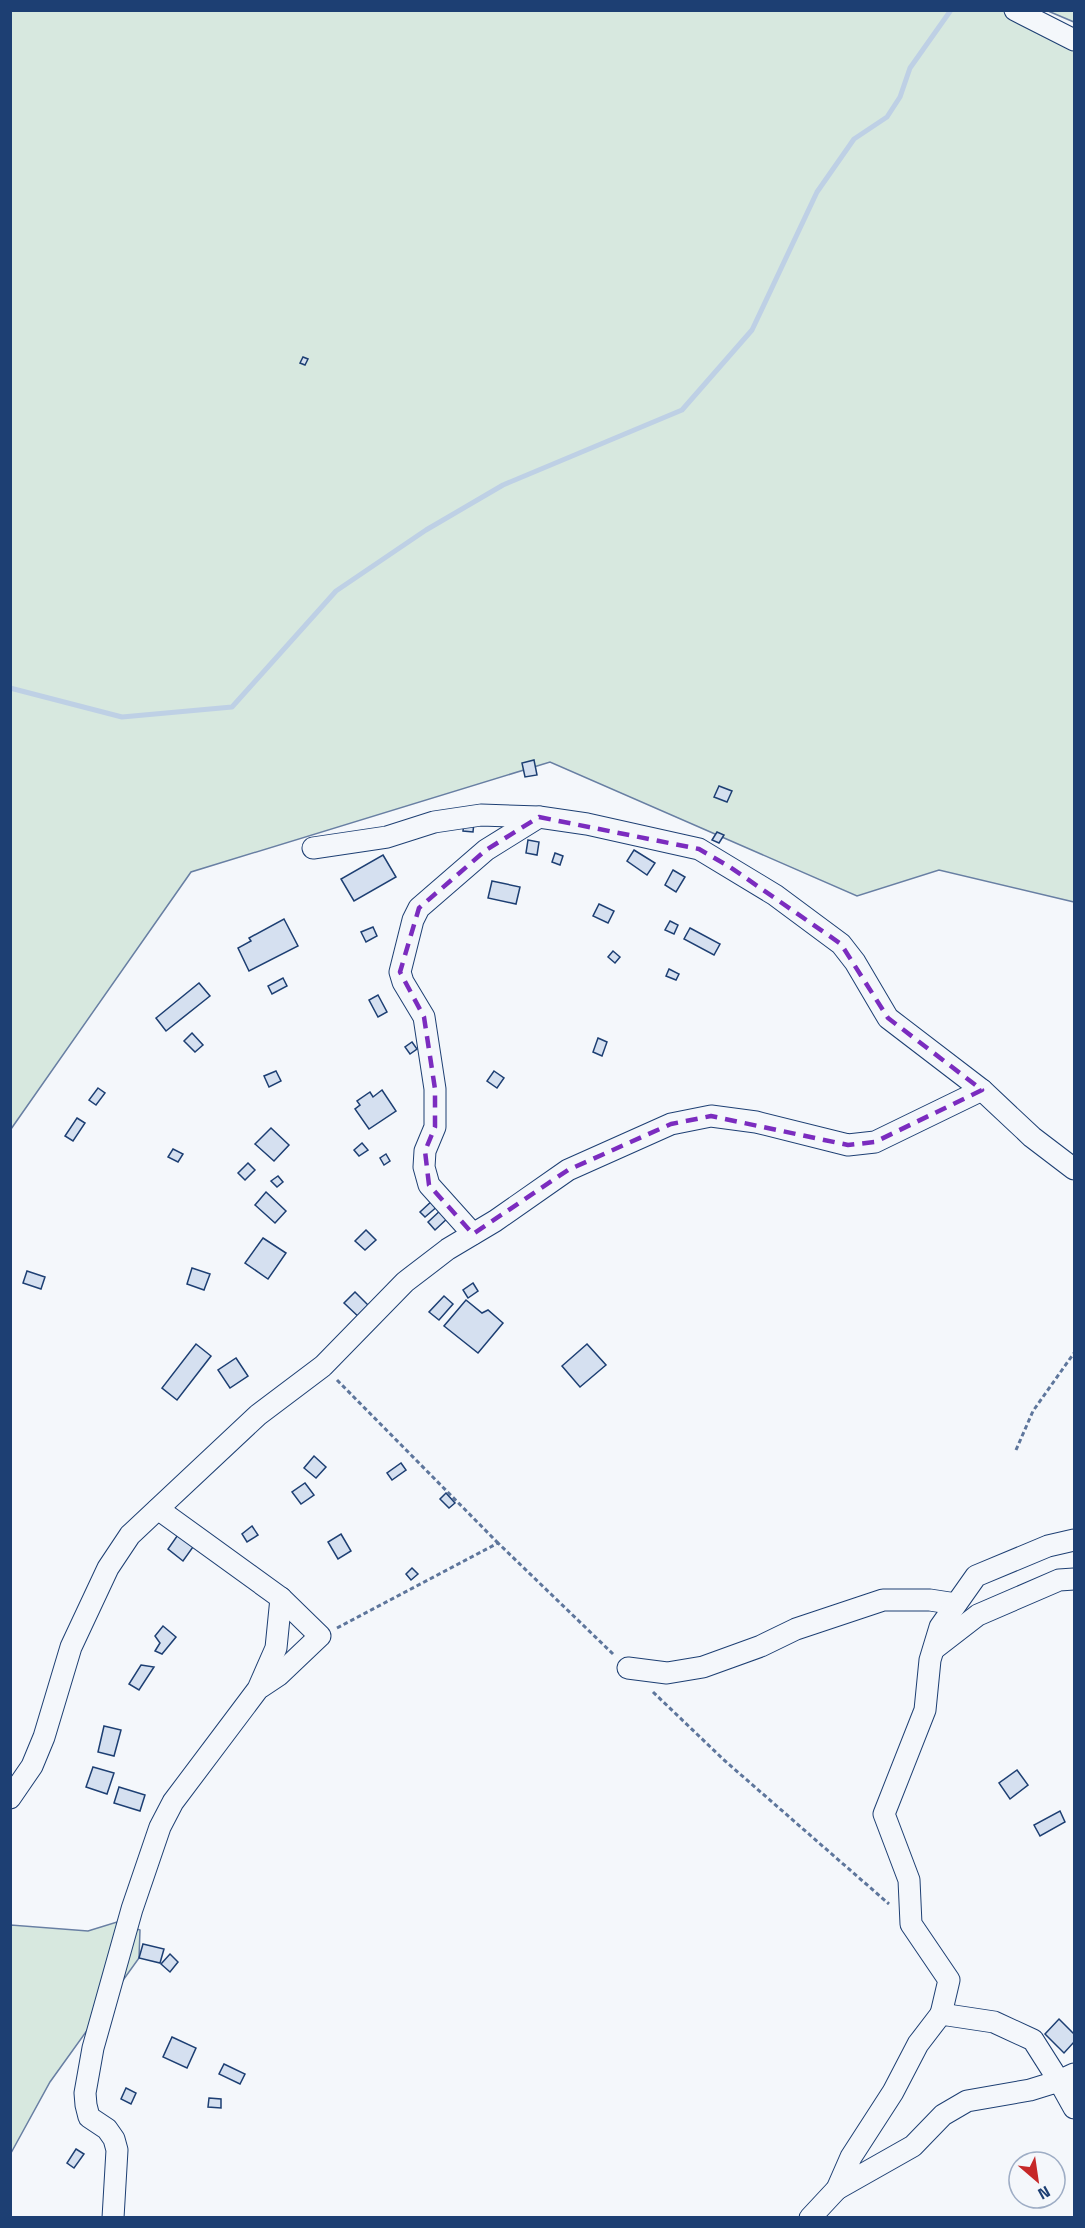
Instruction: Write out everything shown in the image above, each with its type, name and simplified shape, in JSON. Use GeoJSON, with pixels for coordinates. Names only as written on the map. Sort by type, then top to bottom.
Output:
{"type":"FeatureCollection","features":[{"type":"Feature","properties":{"kind":"street"},"geometry":{"type":"LineString","coordinates":[[1016,10],[1074,40]]}},
{"type":"Feature","properties":{"kind":"street"},"geometry":{"type":"LineString","coordinates":[[313,849],[387,837],[434,822],[481,815],[539,817],[587,824],[699,849],[775,895],[841,944],[855,962],[888,1018],[982,1090],[1032,1137],[1074,1169]]}},
{"type":"Feature","properties":{"kind":"street"},"geometry":{"type":"LineString","coordinates":[[473,1234],[429,1185],[424,1167],[425,1151],[435,1127],[435,1089],[423,1017],[403,982],[400,972],[413,920],[419,908],[486,850],[539,817]]}},
{"type":"Feature","properties":{"kind":"street"},"geometry":{"type":"LineString","coordinates":[[10,1798],[32,1766],[71,1647],[108,1568],[130,1535],[258,1415],[323,1366],[405,1282],[448,1249],[568,1170],[671,1124],[711,1116],[756,1122],[848,1145],[875,1142],[982,1090]]}},
{"type":"Feature","properties":{"kind":"street"},"geometry":{"type":"LineString","coordinates":[[158,1509],[281,1598],[320,1636],[279,1675],[258,1689]]}},
{"type":"Feature","properties":{"kind":"street"},"geometry":{"type":"LineString","coordinates":[[837,2189],[851,2157],[893,2092],[918,2044],[941,2014],[949,1980],[911,1924],[909,1880],[884,1814],[925,1710],[934,1649],[940,1627],[976,1576],[1048,1546],[1074,1540]]}},
{"type":"Feature","properties":{"kind":"street"},"geometry":{"type":"LineString","coordinates":[[934,1649],[978,1615],[1059,1580],[1074,1580]]}},
{"type":"Feature","properties":{"kind":"street"},"geometry":{"type":"LineString","coordinates":[[113,2217],[117,2150],[114,2139],[107,2129],[89,2117],[86,2105],[85,2093],[96,2037],[132,1909],[160,1827],[173,1802],[258,1689],[276,1648],[281,1598]]}},
{"type":"Feature","properties":{"kind":"street"},"geometry":{"type":"LineString","coordinates":[[628,1668],[667,1673],[703,1667],[761,1646],[796,1629],[882,1600],[930,1600],[956,1604]]}},
{"type":"Feature","properties":{"kind":"street"},"geometry":{"type":"LineString","coordinates":[[941,2014],[994,2022],[1033,2040],[1067,2078],[1074,2108]]}},
{"type":"Feature","properties":{"kind":"street"},"geometry":{"type":"LineString","coordinates":[[810,2217],[837,2189],[913,2146],[943,2115],[967,2101],[1029,2090],[1067,2078]]}},
{"type":"Feature","properties":{"kind":"path"},"geometry":{"type":"LineString","coordinates":[[1016,1450],[1033,1411],[1074,1353]]}},
{"type":"Feature","properties":{"kind":"path"},"geometry":{"type":"LineString","coordinates":[[323,1366],[498,1543],[628,1668]]}},
{"type":"Feature","properties":{"kind":"path"},"geometry":{"type":"LineString","coordinates":[[320,1636],[498,1543]]}},
{"type":"Feature","properties":{"kind":"path"},"geometry":{"type":"LineString","coordinates":[[652,1691],[724,1760],[911,1924]]}},
{"type":"Feature","properties":{"kind":"highlighted area"},"geometry":{"type":"Polygon","coordinates":[[[539,817],[699,849],[730,867],[841,944],[888,1018],[982,1090],[875,1142],[848,1145],[711,1116],[671,1124],[568,1170],[473,1234],[429,1185],[425,1151],[435,1127],[435,1089],[424,1017],[400,972],[419,908],[486,850],[539,817]]]}},
{"type":"Feature","properties":{"kind":"shaded area"},"geometry":{"type":"Polygon","coordinates":[[[1002,10],[1074,46],[1074,902],[939,870],[857,896],[550,762],[191,872],[11,1129],[10,11],[1002,10]]]}},
{"type":"Feature","properties":{"kind":"shaded area"},"geometry":{"type":"Polygon","coordinates":[[[1048,11],[1074,11],[1074,22],[1048,11]]]}},
{"type":"Feature","properties":{"kind":"shaded area"},"geometry":{"type":"Polygon","coordinates":[[[117,1922],[140,1930],[139,1958],[50,2082],[11,2153],[11,1925],[88,1931],[117,1922]]]}},
{"type":"Feature","properties":{"kind":"building"},"geometry":{"type":"Polygon","coordinates":[[[303,357],[308,359],[305,365],[300,363],[303,357]]]}},
{"type":"Feature","properties":{"kind":"building"},"geometry":{"type":"Polygon","coordinates":[[[534,760],[537,775],[525,777],[522,763],[534,760]]]}},
{"type":"Feature","properties":{"kind":"building"},"geometry":{"type":"Polygon","coordinates":[[[719,786],[732,791],[727,802],[714,797],[719,786]]]}},
{"type":"Feature","properties":{"kind":"building"},"geometry":{"type":"Polygon","coordinates":[[[464,821],[474,822],[473,832],[463,831],[464,821]]]}},
{"type":"Feature","properties":{"kind":"building"},"geometry":{"type":"Polygon","coordinates":[[[717,832],[724,835],[719,843],[712,840],[717,832]]]}},
{"type":"Feature","properties":{"kind":"building"},"geometry":{"type":"Polygon","coordinates":[[[528,840],[539,842],[537,855],[526,853],[528,840]]]}},
{"type":"Feature","properties":{"kind":"building"},"geometry":{"type":"Polygon","coordinates":[[[634,850],[655,863],[647,875],[627,861],[634,850]]]}},
{"type":"Feature","properties":{"kind":"building"},"geometry":{"type":"Polygon","coordinates":[[[555,853],[563,856],[560,865],[552,862],[555,853]]]}},
{"type":"Feature","properties":{"kind":"building"},"geometry":{"type":"Polygon","coordinates":[[[383,855],[396,877],[354,901],[341,879],[383,855]]]}},
{"type":"Feature","properties":{"kind":"building"},"geometry":{"type":"Polygon","coordinates":[[[673,870],[685,877],[676,892],[665,885],[673,870]]]}},
{"type":"Feature","properties":{"kind":"building"},"geometry":{"type":"Polygon","coordinates":[[[492,881],[520,887],[516,904],[488,898],[492,881]]]}},
{"type":"Feature","properties":{"kind":"building"},"geometry":{"type":"Polygon","coordinates":[[[599,904],[614,911],[608,923],[593,916],[599,904]]]}},
{"type":"Feature","properties":{"kind":"building"},"geometry":{"type":"Polygon","coordinates":[[[284,919],[298,946],[249,971],[238,948],[251,941],[249,938],[284,919]]]}},
{"type":"Feature","properties":{"kind":"building"},"geometry":{"type":"Polygon","coordinates":[[[670,921],[678,925],[674,934],[665,930],[670,921]]]}},
{"type":"Feature","properties":{"kind":"building"},"geometry":{"type":"Polygon","coordinates":[[[373,927],[377,936],[366,942],[361,932],[373,927]]]}},
{"type":"Feature","properties":{"kind":"building"},"geometry":{"type":"Polygon","coordinates":[[[690,928],[720,944],[714,955],[684,939],[690,928]]]}},
{"type":"Feature","properties":{"kind":"building"},"geometry":{"type":"Polygon","coordinates":[[[613,951],[620,957],[615,963],[608,957],[613,951]]]}},
{"type":"Feature","properties":{"kind":"building"},"geometry":{"type":"Polygon","coordinates":[[[669,969],[679,974],[676,980],[666,976],[669,969]]]}},
{"type":"Feature","properties":{"kind":"building"},"geometry":{"type":"Polygon","coordinates":[[[283,978],[287,986],[272,994],[268,986],[283,978]]]}},
{"type":"Feature","properties":{"kind":"building"},"geometry":{"type":"Polygon","coordinates":[[[199,983],[210,996],[166,1031],[156,1018],[199,983]]]}},
{"type":"Feature","properties":{"kind":"building"},"geometry":{"type":"Polygon","coordinates":[[[378,995],[387,1012],[378,1017],[369,1000],[378,995]]]}},
{"type":"Feature","properties":{"kind":"building"},"geometry":{"type":"Polygon","coordinates":[[[192,1033],[203,1045],[195,1052],[184,1041],[192,1033]]]}},
{"type":"Feature","properties":{"kind":"building"},"geometry":{"type":"Polygon","coordinates":[[[598,1038],[607,1042],[602,1056],[593,1052],[598,1038]]]}},
{"type":"Feature","properties":{"kind":"building"},"geometry":{"type":"Polygon","coordinates":[[[412,1042],[417,1049],[410,1054],[405,1047],[412,1042]]]}},
{"type":"Feature","properties":{"kind":"building"},"geometry":{"type":"Polygon","coordinates":[[[276,1071],[281,1081],[269,1087],[264,1076],[276,1071]]]}},
{"type":"Feature","properties":{"kind":"building"},"geometry":{"type":"Polygon","coordinates":[[[494,1071],[504,1078],[497,1088],[487,1081],[494,1071]]]}},
{"type":"Feature","properties":{"kind":"building"},"geometry":{"type":"Polygon","coordinates":[[[98,1088],[105,1093],[96,1105],[89,1100],[98,1088]]]}},
{"type":"Feature","properties":{"kind":"building"},"geometry":{"type":"Polygon","coordinates":[[[382,1090],[396,1111],[369,1129],[355,1109],[360,1105],[357,1101],[370,1092],[373,1097],[382,1090]]]}},
{"type":"Feature","properties":{"kind":"building"},"geometry":{"type":"Polygon","coordinates":[[[77,1118],[85,1123],[73,1141],[65,1136],[77,1118]]]}},
{"type":"Feature","properties":{"kind":"building"},"geometry":{"type":"Polygon","coordinates":[[[271,1128],[289,1145],[274,1161],[255,1144],[271,1128]]]}},
{"type":"Feature","properties":{"kind":"building"},"geometry":{"type":"Polygon","coordinates":[[[362,1143],[368,1150],[359,1156],[354,1150],[362,1143]]]}},
{"type":"Feature","properties":{"kind":"building"},"geometry":{"type":"Polygon","coordinates":[[[173,1149],[183,1154],[178,1162],[168,1157],[173,1149]]]}},
{"type":"Feature","properties":{"kind":"building"},"geometry":{"type":"Polygon","coordinates":[[[386,1154],[390,1161],[384,1165],[380,1158],[386,1154]]]}},
{"type":"Feature","properties":{"kind":"building"},"geometry":{"type":"Polygon","coordinates":[[[248,1163],[255,1170],[245,1180],[238,1173],[248,1163]]]}},
{"type":"Feature","properties":{"kind":"building"},"geometry":{"type":"Polygon","coordinates":[[[278,1176],[283,1182],[277,1187],[271,1181],[278,1176]]]}},
{"type":"Feature","properties":{"kind":"building"},"geometry":{"type":"Polygon","coordinates":[[[266,1192],[286,1211],[275,1223],[255,1205],[266,1192]]]}},
{"type":"Feature","properties":{"kind":"building"},"geometry":{"type":"Polygon","coordinates":[[[434,1199],[439,1205],[425,1217],[420,1212],[434,1199]]]}},
{"type":"Feature","properties":{"kind":"building"},"geometry":{"type":"Polygon","coordinates":[[[443,1208],[450,1216],[435,1230],[428,1222],[443,1208]]]}},
{"type":"Feature","properties":{"kind":"building"},"geometry":{"type":"Polygon","coordinates":[[[366,1230],[376,1240],[365,1250],[355,1241],[366,1230]]]}},
{"type":"Feature","properties":{"kind":"building"},"geometry":{"type":"Polygon","coordinates":[[[263,1238],[286,1253],[268,1279],[245,1263],[263,1238]]]}},
{"type":"Feature","properties":{"kind":"building"},"geometry":{"type":"Polygon","coordinates":[[[192,1268],[210,1274],[204,1290],[187,1284],[192,1268]]]}},
{"type":"Feature","properties":{"kind":"building"},"geometry":{"type":"Polygon","coordinates":[[[27,1271],[45,1277],[41,1289],[23,1283],[27,1271]]]}},
{"type":"Feature","properties":{"kind":"building"},"geometry":{"type":"Polygon","coordinates":[[[473,1283],[478,1291],[468,1298],[463,1290],[473,1283]]]}},
{"type":"Feature","properties":{"kind":"building"},"geometry":{"type":"Polygon","coordinates":[[[355,1292],[372,1309],[362,1320],[344,1303],[355,1292]]]}},
{"type":"Feature","properties":{"kind":"building"},"geometry":{"type":"Polygon","coordinates":[[[444,1296],[453,1304],[439,1320],[429,1312],[444,1296]]]}},
{"type":"Feature","properties":{"kind":"building"},"geometry":{"type":"Polygon","coordinates":[[[466,1300],[482,1313],[488,1310],[503,1323],[478,1353],[444,1326],[466,1300]]]}},
{"type":"Feature","properties":{"kind":"building"},"geometry":{"type":"Polygon","coordinates":[[[196,1344],[211,1356],[177,1400],[162,1388],[196,1344]]]}},
{"type":"Feature","properties":{"kind":"building"},"geometry":{"type":"Polygon","coordinates":[[[587,1344],[606,1365],[580,1387],[562,1366],[587,1344]]]}},
{"type":"Feature","properties":{"kind":"building"},"geometry":{"type":"Polygon","coordinates":[[[236,1358],[248,1376],[230,1388],[218,1370],[236,1358]]]}},
{"type":"Feature","properties":{"kind":"building"},"geometry":{"type":"Polygon","coordinates":[[[314,1456],[326,1467],[316,1478],[304,1468],[314,1456]]]}},
{"type":"Feature","properties":{"kind":"building"},"geometry":{"type":"Polygon","coordinates":[[[401,1463],[406,1470],[392,1480],[387,1473],[401,1463]]]}},
{"type":"Feature","properties":{"kind":"building"},"geometry":{"type":"Polygon","coordinates":[[[305,1483],[314,1495],[301,1504],[292,1492],[305,1483]]]}},
{"type":"Feature","properties":{"kind":"building"},"geometry":{"type":"Polygon","coordinates":[[[446,1493],[455,1503],[449,1508],[440,1499],[446,1493]]]}},
{"type":"Feature","properties":{"kind":"building"},"geometry":{"type":"Polygon","coordinates":[[[252,1526],[258,1535],[247,1542],[242,1534],[252,1526]]]}},
{"type":"Feature","properties":{"kind":"building"},"geometry":{"type":"Polygon","coordinates":[[[182,1529],[198,1540],[183,1561],[168,1549],[182,1529]]]}},
{"type":"Feature","properties":{"kind":"building"},"geometry":{"type":"Polygon","coordinates":[[[341,1534],[351,1551],[338,1559],[328,1542],[341,1534]]]}},
{"type":"Feature","properties":{"kind":"building"},"geometry":{"type":"Polygon","coordinates":[[[412,1568],[418,1574],[411,1580],[406,1574],[412,1568]]]}},
{"type":"Feature","properties":{"kind":"building"},"geometry":{"type":"Polygon","coordinates":[[[163,1626],[176,1637],[162,1654],[155,1651],[160,1643],[155,1636],[163,1626]]]}},
{"type":"Feature","properties":{"kind":"building"},"geometry":{"type":"Polygon","coordinates":[[[141,1665],[154,1667],[139,1690],[129,1684],[141,1665]]]}},
{"type":"Feature","properties":{"kind":"building"},"geometry":{"type":"Polygon","coordinates":[[[104,1726],[121,1730],[114,1756],[98,1752],[104,1726]]]}},
{"type":"Feature","properties":{"kind":"building"},"geometry":{"type":"Polygon","coordinates":[[[93,1767],[114,1773],[107,1794],[86,1787],[93,1767]]]}},
{"type":"Feature","properties":{"kind":"building"},"geometry":{"type":"Polygon","coordinates":[[[1017,1770],[1028,1785],[1010,1799],[999,1783],[1017,1770]]]}},
{"type":"Feature","properties":{"kind":"building"},"geometry":{"type":"Polygon","coordinates":[[[119,1787],[145,1795],[140,1811],[114,1803],[119,1787]]]}},
{"type":"Feature","properties":{"kind":"building"},"geometry":{"type":"Polygon","coordinates":[[[1060,1811],[1065,1822],[1040,1836],[1034,1825],[1060,1811]]]}},
{"type":"Feature","properties":{"kind":"building"},"geometry":{"type":"Polygon","coordinates":[[[143,1944],[164,1949],[160,1963],[139,1958],[143,1944]]]}},
{"type":"Feature","properties":{"kind":"building"},"geometry":{"type":"Polygon","coordinates":[[[170,1954],[178,1962],[170,1972],[161,1964],[170,1954]]]}},
{"type":"Feature","properties":{"kind":"building"},"geometry":{"type":"Polygon","coordinates":[[[1059,2019],[1074,2034],[1074,2042],[1064,2053],[1045,2034],[1059,2019]]]}},
{"type":"Feature","properties":{"kind":"building"},"geometry":{"type":"Polygon","coordinates":[[[172,2037],[196,2048],[187,2068],[163,2057],[172,2037]]]}},
{"type":"Feature","properties":{"kind":"building"},"geometry":{"type":"Polygon","coordinates":[[[224,2064],[245,2074],[240,2084],[219,2074],[224,2064]]]}},
{"type":"Feature","properties":{"kind":"building"},"geometry":{"type":"Polygon","coordinates":[[[126,2088],[136,2093],[131,2104],[121,2099],[126,2088]]]}},
{"type":"Feature","properties":{"kind":"building"},"geometry":{"type":"Polygon","coordinates":[[[209,2098],[221,2099],[221,2108],[208,2107],[209,2098]]]}},
{"type":"Feature","properties":{"kind":"building"},"geometry":{"type":"Polygon","coordinates":[[[76,2149],[84,2154],[74,2168],[67,2163],[76,2149]]]}},
{"type":"Feature","properties":{"kind":"waterway"},"geometry":{"type":"LineString","coordinates":[[10,688],[122,717],[232,707],[336,591],[426,530],[503,485],[682,410],[752,330],[817,192],[854,139],[887,117],[900,97],[910,68],[951,10]]}}]}
